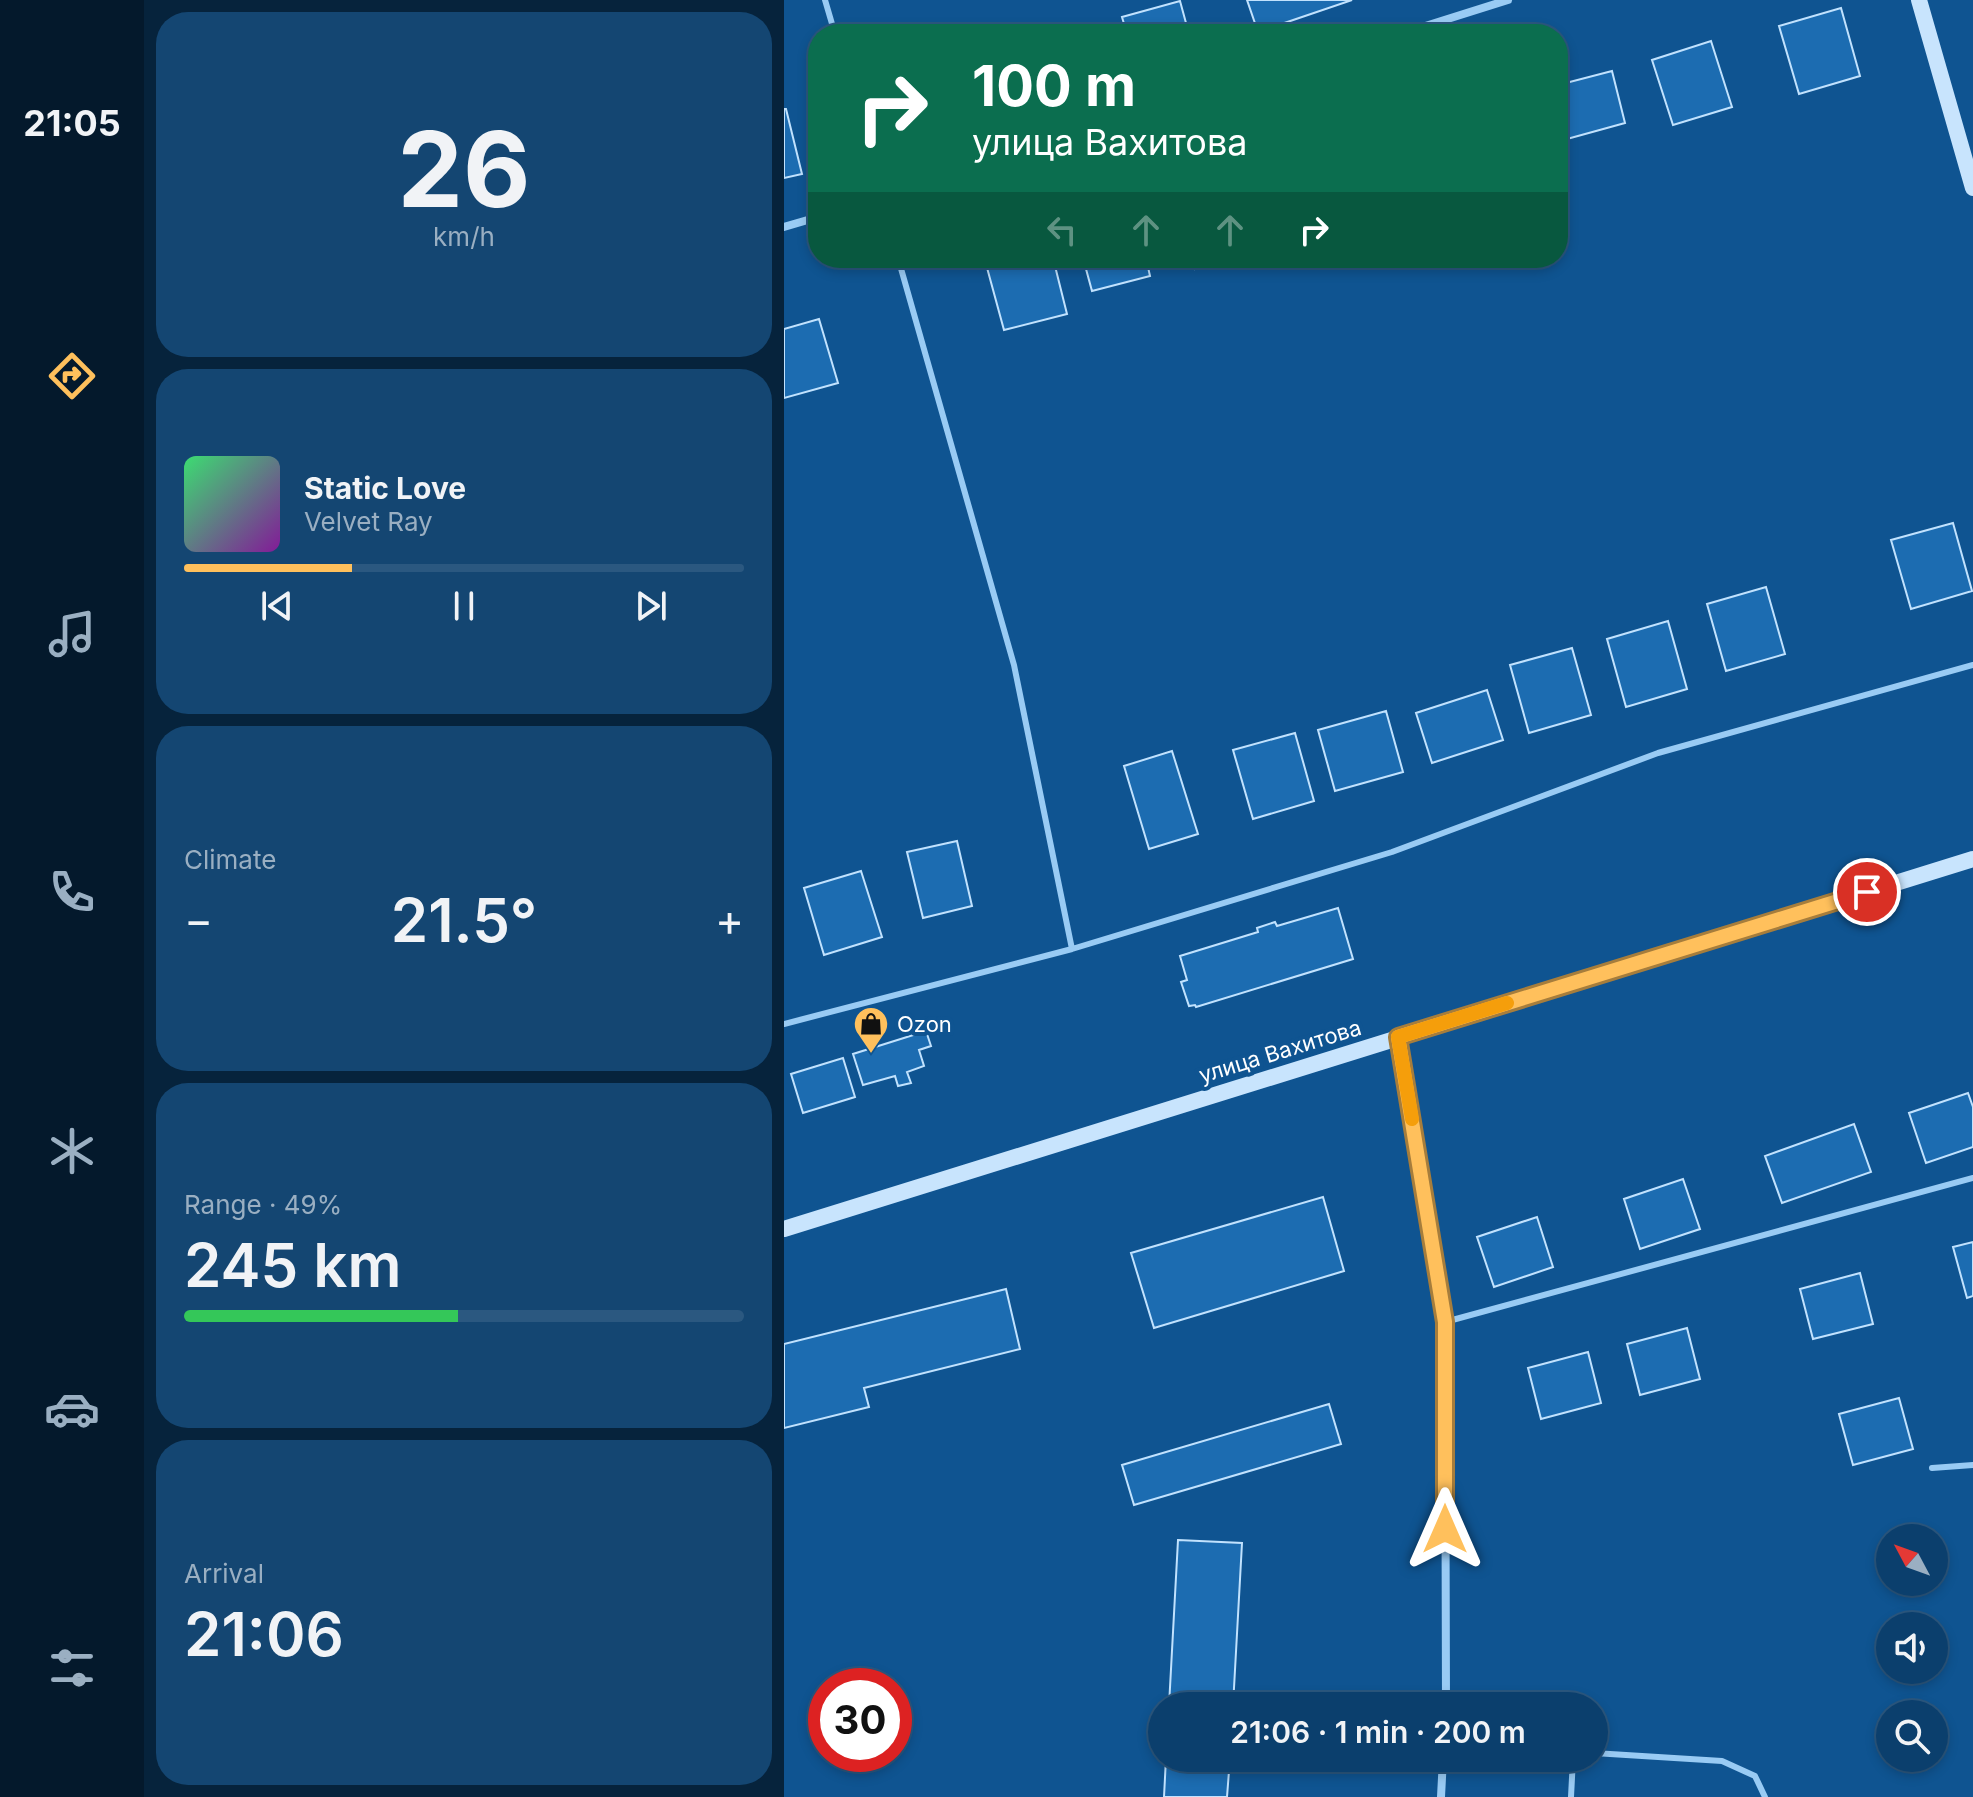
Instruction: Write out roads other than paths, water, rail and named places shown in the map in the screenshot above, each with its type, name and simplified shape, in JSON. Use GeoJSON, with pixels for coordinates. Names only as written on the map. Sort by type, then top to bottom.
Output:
{"type":"FeatureCollection","features":[{"type":"Feature","properties":{"kind":"main road"},"geometry":{"type":"LineString","coordinates":[[1919,0],[1973,188]]}},
{"type":"Feature","properties":{"kind":"main road","name":"улица Вахитова"},"geometry":{"type":"LineString","coordinates":[[784,1229],[1973,859]]}},
{"type":"Feature","properties":{"kind":"street"},"geometry":{"type":"LineString","coordinates":[[1432,24],[1508,0]]}},
{"type":"Feature","properties":{"kind":"street"},"geometry":{"type":"LineString","coordinates":[[784,227],[808,220]]}},
{"type":"Feature","properties":{"kind":"street"},"geometry":{"type":"LineString","coordinates":[[1398,1037],[1445,1322],[1446,1692]]}},
{"type":"Feature","properties":{"kind":"street"},"geometry":{"type":"LineString","coordinates":[[1441,1797],[1442,1772]]}},
{"type":"Feature","properties":{"kind":"lane"},"geometry":{"type":"LineString","coordinates":[[825,0],[832,24]]}},
{"type":"Feature","properties":{"kind":"lane"},"geometry":{"type":"LineString","coordinates":[[901,268],[1014,665],[1072,949]]}},
{"type":"Feature","properties":{"kind":"lane"},"geometry":{"type":"LineString","coordinates":[[784,1024],[1072,949],[1392,852],[1658,753],[1973,665]]}},
{"type":"Feature","properties":{"kind":"lane"},"geometry":{"type":"LineString","coordinates":[[1445,1322],[1973,1178]]}},
{"type":"Feature","properties":{"kind":"lane"},"geometry":{"type":"LineString","coordinates":[[1932,1468],[1973,1465]]}},
{"type":"Feature","properties":{"kind":"lane"},"geometry":{"type":"LineString","coordinates":[[1608,1754],[1722,1761],[1755,1776],[1765,1797]]}},
{"type":"Feature","properties":{"kind":"lane"},"geometry":{"type":"LineString","coordinates":[[1571,1797],[1572,1772]]}},
{"type":"Feature","properties":{"kind":"place","name":"Ozon"},"geometry":{"type":"Point","coordinates":[871,1055]}}]}
